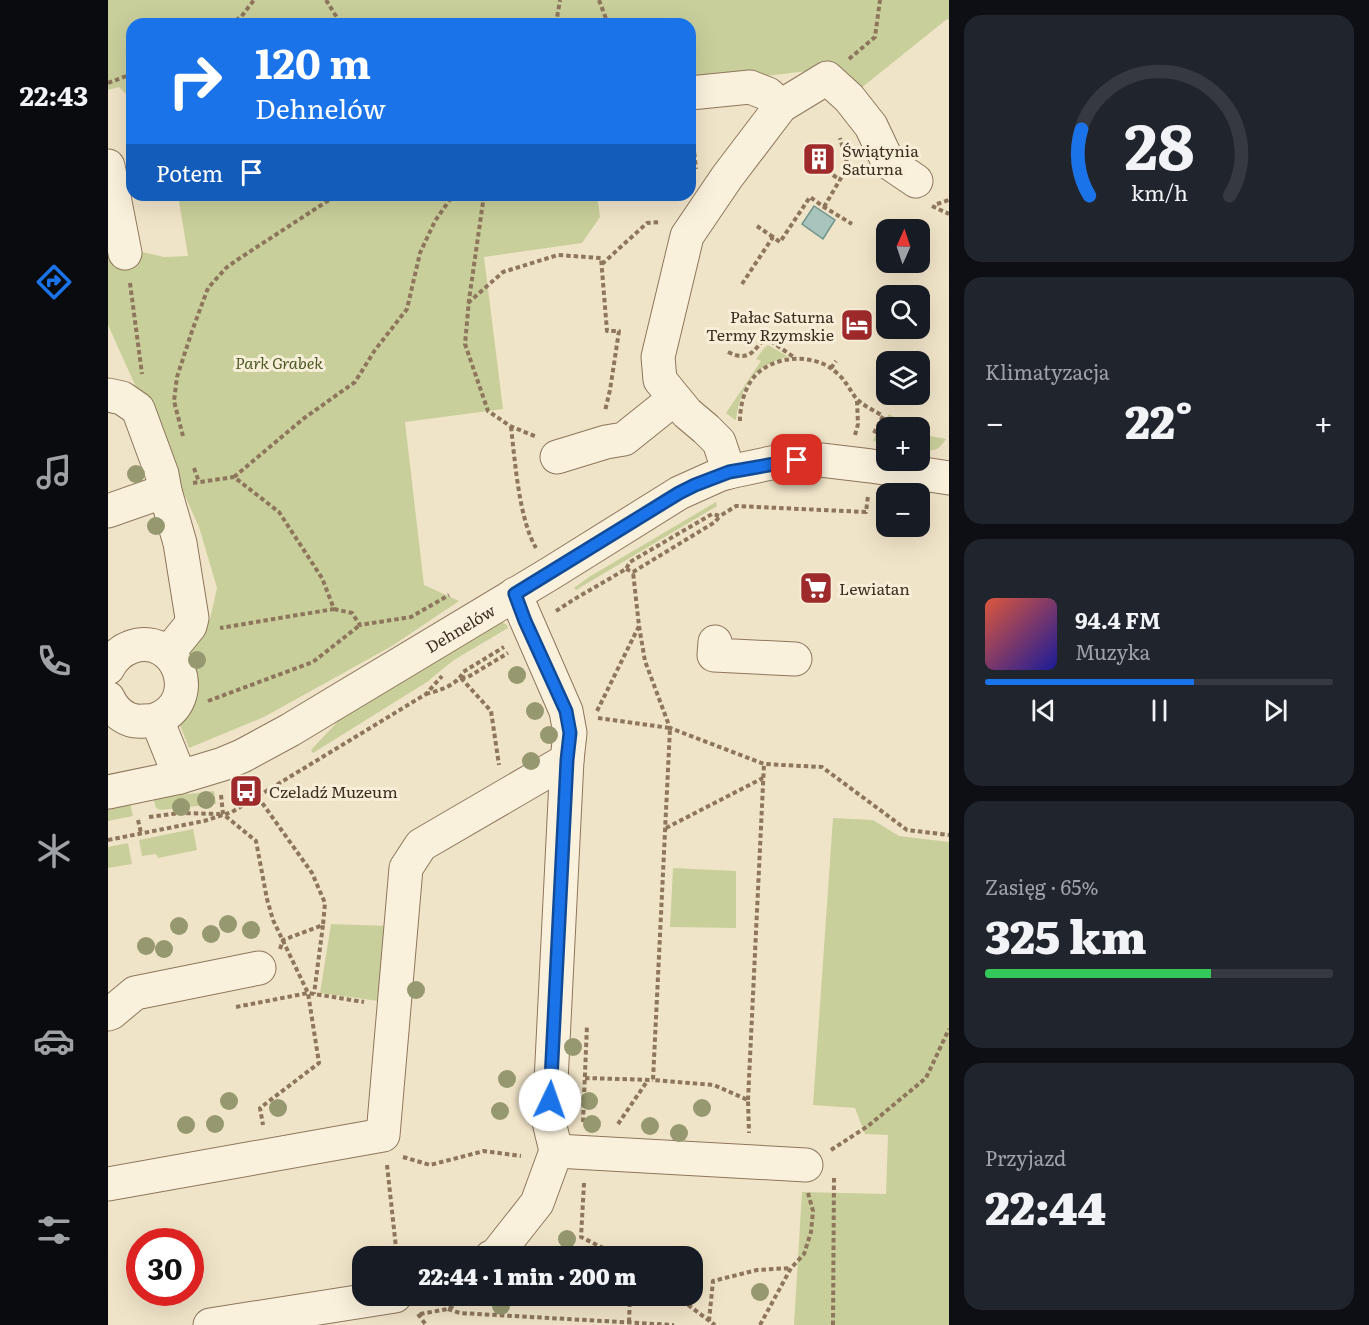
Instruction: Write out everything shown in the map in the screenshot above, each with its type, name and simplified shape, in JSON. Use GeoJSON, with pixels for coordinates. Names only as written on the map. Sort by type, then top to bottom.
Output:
{"type":"FeatureCollection","features":[{"type":"Feature","properties":{"kind":"street"},"geometry":{"type":"LineString","coordinates":[[724,457],[660,380],[658,357],[687,236],[727,177],[781,106],[827,78],[849,98],[871,126],[888,162],[916,181]]}},
{"type":"Feature","properties":{"kind":"street"},"geometry":{"type":"LineString","coordinates":[[696,92],[750,87],[768,94],[781,106]]}},
{"type":"Feature","properties":{"kind":"street"},"geometry":{"type":"LineString","coordinates":[[108,166],[125,253]]}},
{"type":"Feature","properties":{"kind":"street"},"geometry":{"type":"LineString","coordinates":[[108,395],[122,398],[138,409],[162,474],[180,543],[192,618],[190,627],[168,653]]}},
{"type":"Feature","properties":{"kind":"street"},"geometry":{"type":"LineString","coordinates":[[564,455],[606,442],[624,440],[674,399]]}},
{"type":"Feature","properties":{"kind":"street","name":"Dehnelów"},"geometry":{"type":"LineString","coordinates":[[108,792],[180,777],[242,756],[290,730],[695,485],[724,457],[821,460],[949,478]]}},
{"type":"Feature","properties":{"kind":"street"},"geometry":{"type":"LineString","coordinates":[[108,511],[165,491]]}},
{"type":"Feature","properties":{"kind":"street"},"geometry":{"type":"LineString","coordinates":[[503,1246],[537,1203],[555,1156],[549,1122],[570,733],[566,711],[521,642],[515,594]]}},
{"type":"Feature","properties":{"kind":"street"},"geometry":{"type":"LineString","coordinates":[[715,642],[714,655],[795,659]]}},
{"type":"Feature","properties":{"kind":"street"},"geometry":{"type":"LineString","coordinates":[[108,668],[111,661],[123,650],[138,645],[153,646],[168,653],[176,662],[181,674],[182,687],[168,709],[137,722],[123,717],[112,707],[108,698]]}},
{"type":"Feature","properties":{"kind":"street"},"geometry":{"type":"LineString","coordinates":[[168,709],[180,777]]}},
{"type":"Feature","properties":{"kind":"street"},"geometry":{"type":"LineString","coordinates":[[108,1184],[383,1135],[406,868],[421,845],[567,760]]}},
{"type":"Feature","properties":{"kind":"street"},"geometry":{"type":"LineString","coordinates":[[108,1014],[135,993],[269,970]]}},
{"type":"Feature","properties":{"kind":"street"},"geometry":{"type":"LineString","coordinates":[[555,1156],[807,1177]]}},
{"type":"Feature","properties":{"kind":"street"},"geometry":{"type":"LineString","coordinates":[[210,1325],[396,1306]]}},
{"type":"Feature","properties":{"kind":"path"},"geometry":{"type":"LineString","coordinates":[[239,18],[254,0]]}},
{"type":"Feature","properties":{"kind":"path"},"geometry":{"type":"LineString","coordinates":[[326,0],[337,18]]}},
{"type":"Feature","properties":{"kind":"path"},"geometry":{"type":"LineString","coordinates":[[557,18],[560,0]]}},
{"type":"Feature","properties":{"kind":"path"},"geometry":{"type":"LineString","coordinates":[[599,0],[606,18]]}},
{"type":"Feature","properties":{"kind":"path"},"geometry":{"type":"LineString","coordinates":[[827,78],[874,37],[880,0]]}},
{"type":"Feature","properties":{"kind":"path"},"geometry":{"type":"LineString","coordinates":[[108,83],[126,76]]}},
{"type":"Feature","properties":{"kind":"path"},"geometry":{"type":"LineString","coordinates":[[824,207],[848,166],[839,134]]}},
{"type":"Feature","properties":{"kind":"path"},"geometry":{"type":"LineString","coordinates":[[696,170],[697,174]]}},
{"type":"Feature","properties":{"kind":"path"},"geometry":{"type":"LineString","coordinates":[[832,175],[840,180]]}},
{"type":"Feature","properties":{"kind":"path"},"geometry":{"type":"LineString","coordinates":[[757,226],[780,242],[810,197],[852,224]]}},
{"type":"Feature","properties":{"kind":"path"},"geometry":{"type":"LineString","coordinates":[[185,444],[174,401],[177,377],[208,288],[226,268],[327,201]]}},
{"type":"Feature","properties":{"kind":"path"},"geometry":{"type":"LineString","coordinates":[[192,463],[199,482],[234,477],[303,419],[355,382],[375,350],[407,309],[420,253],[435,221],[449,201]]}},
{"type":"Feature","properties":{"kind":"path"},"geometry":{"type":"LineString","coordinates":[[483,201],[468,303],[465,344],[488,411],[510,426],[567,449],[564,455]]}},
{"type":"Feature","properties":{"kind":"path"},"geometry":{"type":"LineString","coordinates":[[601,265],[647,223],[666,221]]}},
{"type":"Feature","properties":{"kind":"path"},"geometry":{"type":"LineString","coordinates":[[742,284],[773,237]]}},
{"type":"Feature","properties":{"kind":"path"},"geometry":{"type":"LineString","coordinates":[[125,253],[146,396],[138,409]]}},
{"type":"Feature","properties":{"kind":"path"},"geometry":{"type":"LineString","coordinates":[[468,303],[503,272],[558,255],[601,258],[607,331],[619,331],[604,413],[606,442]]}},
{"type":"Feature","properties":{"kind":"path"},"geometry":{"type":"LineString","coordinates":[[728,352],[736,356],[754,353],[765,337],[795,358]]}},
{"type":"Feature","properties":{"kind":"path"},"geometry":{"type":"LineString","coordinates":[[724,457],[740,430],[741,406],[754,376],[765,368],[780,362],[795,358],[810,359],[831,368],[845,381],[857,400],[883,416],[871,440],[864,467]]}},
{"type":"Feature","properties":{"kind":"path"},"geometry":{"type":"LineString","coordinates":[[831,368],[836,361]]}},
{"type":"Feature","properties":{"kind":"path"},"geometry":{"type":"LineString","coordinates":[[633,572],[715,522],[736,506],[866,512],[857,400]]}},
{"type":"Feature","properties":{"kind":"path"},"geometry":{"type":"LineString","coordinates":[[510,426],[520,495],[531,538]]}},
{"type":"Feature","properties":{"kind":"path"},"geometry":{"type":"LineString","coordinates":[[234,477],[279,512],[322,578],[334,609]]}},
{"type":"Feature","properties":{"kind":"path"},"geometry":{"type":"LineString","coordinates":[[108,840],[204,821],[232,812],[426,694],[440,691],[461,678],[468,677],[521,642],[573,600],[626,569],[630,562],[712,514],[720,516]]}},
{"type":"Feature","properties":{"kind":"path"},"geometry":{"type":"LineString","coordinates":[[626,569],[633,572]]}},
{"type":"Feature","properties":{"kind":"path"},"geometry":{"type":"LineString","coordinates":[[633,572],[645,661],[670,728],[654,1080]]}},
{"type":"Feature","properties":{"kind":"path"},"geometry":{"type":"LineString","coordinates":[[190,627],[218,628],[334,609],[352,614],[360,625]]}},
{"type":"Feature","properties":{"kind":"path"},"geometry":{"type":"LineString","coordinates":[[168,709],[199,704],[313,662],[360,625],[411,617]]}},
{"type":"Feature","properties":{"kind":"path"},"geometry":{"type":"LineString","coordinates":[[594,717],[639,626]]}},
{"type":"Feature","properties":{"kind":"path"},"geometry":{"type":"LineString","coordinates":[[461,678],[463,672],[507,646],[521,642]]}},
{"type":"Feature","properties":{"kind":"path"},"geometry":{"type":"LineString","coordinates":[[461,678],[491,711],[498,763],[514,790]]}},
{"type":"Feature","properties":{"kind":"path"},"geometry":{"type":"LineString","coordinates":[[589,706],[594,717]]}},
{"type":"Feature","properties":{"kind":"path"},"geometry":{"type":"LineString","coordinates":[[594,717],[670,728],[764,764],[822,767],[907,830],[949,836]]}},
{"type":"Feature","properties":{"kind":"path"},"geometry":{"type":"LineString","coordinates":[[308,758],[319,759]]}},
{"type":"Feature","properties":{"kind":"path"},"geometry":{"type":"LineString","coordinates":[[750,1141],[748,1100],[764,764]]}},
{"type":"Feature","properties":{"kind":"path"},"geometry":{"type":"LineString","coordinates":[[666,828],[763,777]]}},
{"type":"Feature","properties":{"kind":"path"},"geometry":{"type":"LineString","coordinates":[[221,795],[223,814]]}},
{"type":"Feature","properties":{"kind":"path"},"geometry":{"type":"LineString","coordinates":[[258,797],[312,873],[325,903],[311,994],[319,1063],[260,1108],[268,1156]]}},
{"type":"Feature","properties":{"kind":"path"},"geometry":{"type":"LineString","coordinates":[[147,818],[180,813],[223,814],[256,841],[273,920],[311,994]]}},
{"type":"Feature","properties":{"kind":"path"},"geometry":{"type":"LineString","coordinates":[[138,819],[141,834]]}},
{"type":"Feature","properties":{"kind":"path"},"geometry":{"type":"LineString","coordinates":[[264,1001],[269,970],[283,940],[323,925]]}},
{"type":"Feature","properties":{"kind":"path"},"geometry":{"type":"LineString","coordinates":[[311,994],[394,1007]]}},
{"type":"Feature","properties":{"kind":"path"},"geometry":{"type":"LineString","coordinates":[[583,1124],[587,1020]]}},
{"type":"Feature","properties":{"kind":"path"},"geometry":{"type":"LineString","coordinates":[[807,1177],[926,1078],[949,1029]]}},
{"type":"Feature","properties":{"kind":"path"},"geometry":{"type":"LineString","coordinates":[[585,1078],[714,1085],[748,1100]]}},
{"type":"Feature","properties":{"kind":"path"},"geometry":{"type":"LineString","coordinates":[[615,1128],[648,1080]]}},
{"type":"Feature","properties":{"kind":"path"},"geometry":{"type":"LineString","coordinates":[[399,1156],[430,1165],[484,1151],[555,1156],[571,1162],[584,1168],[581,1237],[599,1246]]}},
{"type":"Feature","properties":{"kind":"path"},"geometry":{"type":"LineString","coordinates":[[760,1325],[791,1268],[804,1254],[811,1232],[813,1211],[807,1177]]}},
{"type":"Feature","properties":{"kind":"path"},"geometry":{"type":"LineString","coordinates":[[807,1177],[834,1177],[833,1325]]}},
{"type":"Feature","properties":{"kind":"path"},"geometry":{"type":"LineString","coordinates":[[709,1321],[713,1281],[758,1270],[791,1268]]}},
{"type":"Feature","properties":{"kind":"path"},"geometry":{"type":"LineString","coordinates":[[407,1306],[426,1325]]}},
{"type":"Feature","properties":{"kind":"path"},"geometry":{"type":"LineString","coordinates":[[629,1322],[630,1306]]}},
{"type":"Feature","properties":{"kind":"path"},"geometry":{"type":"LineString","coordinates":[[689,1306],[715,1325]]}},
{"type":"Feature","properties":{"kind":"path"},"geometry":{"type":"LineString","coordinates":[[448,1309],[460,1313],[674,1325]]}},
{"type":"Feature","properties":{"kind":"green space"},"geometry":{"type":"Polygon","coordinates":[[[108,0],[949,0],[949,20],[947,19],[860,89],[816,70],[696,84],[696,18],[126,18],[126,94],[119,87],[108,90],[108,0]]]}},
{"type":"Feature","properties":{"kind":"green space","name":"Park Grabek"},"geometry":{"type":"Polygon","coordinates":[[[179,201],[598,201],[600,217],[582,243],[484,257],[503,409],[405,422],[424,585],[459,601],[392,646],[264,717],[189,748],[178,720],[186,649],[210,619],[217,588],[199,527],[108,325],[108,257],[134,250],[164,257],[188,256],[179,201]]]}},
{"type":"Feature","properties":{"kind":"green space"},"geometry":{"type":"Polygon","coordinates":[[[768,345],[787,357],[765,366],[750,380],[741,398],[735,420],[726,413],[761,361],[756,359],[768,345]]]}},
{"type":"Feature","properties":{"kind":"green space"},"geometry":{"type":"Polygon","coordinates":[[[930,436],[946,439],[940,446],[935,450],[930,450],[930,436]]]}},
{"type":"Feature","properties":{"kind":"green space"},"geometry":{"type":"Polygon","coordinates":[[[716,502],[717,506],[576,590],[574,588],[589,577],[716,502]]]}},
{"type":"Feature","properties":{"kind":"green space"},"geometry":{"type":"Polygon","coordinates":[[[500,621],[508,628],[454,660],[427,682],[313,753],[311,750],[343,716],[500,621]]]}},
{"type":"Feature","properties":{"kind":"green space"},"geometry":{"type":"Polygon","coordinates":[[[214,791],[216,804],[160,810],[156,808],[153,798],[214,791]]]}},
{"type":"Feature","properties":{"kind":"green space"},"geometry":{"type":"Polygon","coordinates":[[[130,803],[133,816],[108,821],[108,808],[130,803]]]}},
{"type":"Feature","properties":{"kind":"green space"},"geometry":{"type":"Polygon","coordinates":[[[833,818],[873,820],[899,836],[949,842],[949,1325],[794,1325],[802,1192],[886,1194],[888,1135],[865,1134],[855,1108],[813,1105],[833,818]]]}},
{"type":"Feature","properties":{"kind":"green space"},"geometry":{"type":"Polygon","coordinates":[[[193,829],[197,850],[158,858],[156,854],[142,856],[139,840],[193,829]]]}},
{"type":"Feature","properties":{"kind":"green space"},"geometry":{"type":"Polygon","coordinates":[[[128,843],[132,864],[108,868],[108,847],[128,843]]]}},
{"type":"Feature","properties":{"kind":"green space"},"geometry":{"type":"Polygon","coordinates":[[[673,868],[736,871],[736,928],[670,927],[673,868]]]}},
{"type":"Feature","properties":{"kind":"green space"},"geometry":{"type":"Polygon","coordinates":[[[331,924],[391,926],[386,1002],[320,993],[331,924]]]}},
{"type":"Feature","properties":{"kind":"water"},"geometry":{"type":"Polygon","coordinates":[[[814,206],[835,220],[823,239],[802,224],[814,206]]]}},
{"type":"Feature","properties":{"kind":"place","name":"Świątynia Saturna"},"geometry":{"type":"Point","coordinates":[819,159]}},
{"type":"Feature","properties":{"kind":"place","name":"Pałac Saturna Termy Rzymskie"},"geometry":{"type":"Point","coordinates":[857,325]}},
{"type":"Feature","properties":{"kind":"place","name":"Lewiatan"},"geometry":{"type":"Point","coordinates":[816,588]}},
{"type":"Feature","properties":{"kind":"place","name":"Czeladź Muzeum"},"geometry":{"type":"Point","coordinates":[246,791]}},
{"type":"Feature","properties":{"kind":"route"},"geometry":{"type":"LineString","coordinates":[[550,1100],[570,733],[566,711],[515,594],[695,485],[729,472],[797,460]]}}]}
